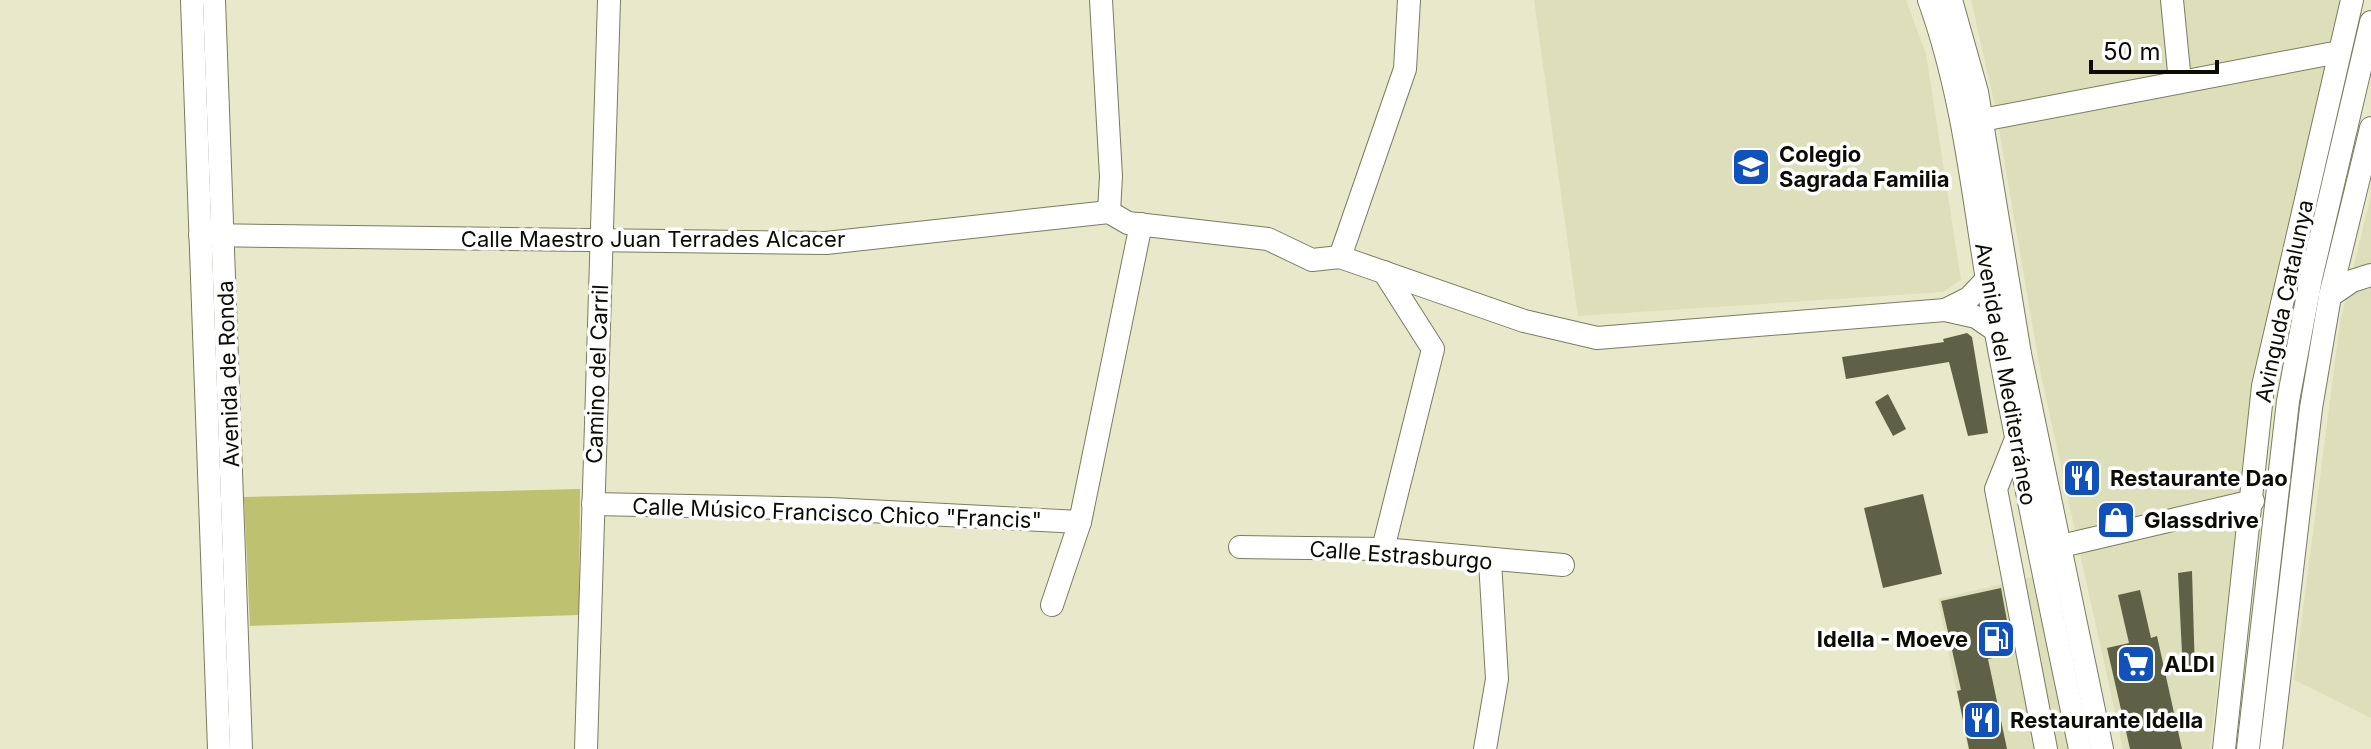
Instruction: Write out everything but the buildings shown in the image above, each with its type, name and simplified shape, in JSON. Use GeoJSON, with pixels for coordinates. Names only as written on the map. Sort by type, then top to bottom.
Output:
{"type":"FeatureCollection","features":[{"type":"Feature","properties":{"kind":"street","name":"Avenida de Ronda"},"geometry":{"type":"LineString","coordinates":[[192,0],[211,235],[241,749]]}},
{"type":"Feature","properties":{"kind":"street","name":"Avenida de Ronda"},"geometry":{"type":"LineString","coordinates":[[214,0],[211,235],[219,749]]}},
{"type":"Feature","properties":{"kind":"street","name":"Camino del Carril"},"geometry":{"type":"LineString","coordinates":[[586,749],[609,0]]}},
{"type":"Feature","properties":{"kind":"street"},"geometry":{"type":"LineString","coordinates":[[1101,0],[1111,176],[1109,212]]}},
{"type":"Feature","properties":{"kind":"street"},"geometry":{"type":"LineString","coordinates":[[1340,257],[1405,69],[1409,0]]}},
{"type":"Feature","properties":{"kind":"street","name":"Avenida del Mediterráneo"},"geometry":{"type":"LineString","coordinates":[[1929,0],[1945,44],[1962,119],[1995,330],[2080,749]]}},
{"type":"Feature","properties":{"kind":"street","name":"Avenida del Mediterráneo"},"geometry":{"type":"LineString","coordinates":[[1951,0],[1982,120],[2010,299],[2057,547],[2102,749]]}},
{"type":"Feature","properties":{"kind":"street"},"geometry":{"type":"LineString","coordinates":[[2172,0],[2180,82]]}},
{"type":"Feature","properties":{"kind":"street","name":"Avinguda Catalunya"},"geometry":{"type":"LineString","coordinates":[[2224,749],[2263,386],[2352,0]]}},
{"type":"Feature","properties":{"kind":"street","name":"Avinguda Catalunya"},"geometry":{"type":"LineString","coordinates":[[2248,749],[2288,401],[2311,278],[2371,22]]}},
{"type":"Feature","properties":{"kind":"street"},"geometry":{"type":"LineString","coordinates":[[1982,120],[2339,52]]}},
{"type":"Feature","properties":{"kind":"street","name":"Avinguda Catalunya"},"geometry":{"type":"LineString","coordinates":[[2271,749],[2311,408],[2330,296],[2371,128]]}},
{"type":"Feature","properties":{"kind":"street","name":"Calle Maestro Juan Terrades Alcacer"},"geometry":{"type":"LineString","coordinates":[[211,235],[826,243],[1109,212],[1128,223],[1268,239],[1312,260],[1340,257],[1524,321],[1597,338],[1945,310],[1976,317],[1995,330]]}},
{"type":"Feature","properties":{"kind":"street"},"geometry":{"type":"LineString","coordinates":[[1052,605],[1080,522],[1141,224]]}},
{"type":"Feature","properties":{"kind":"street"},"geometry":{"type":"LineString","coordinates":[[2346,237],[2361,261],[2371,264]]}},
{"type":"Feature","properties":{"kind":"street"},"geometry":{"type":"LineString","coordinates":[[1383,549],[1433,349],[1384,272]]}},
{"type":"Feature","properties":{"kind":"street"},"geometry":{"type":"LineString","coordinates":[[2330,296],[2352,281],[2371,275]]}},
{"type":"Feature","properties":{"kind":"street","name":"Calle Maestro Juan Terrades Alcacer"},"geometry":{"type":"LineString","coordinates":[[1945,310],[1969,298],[1987,279]]}},
{"type":"Feature","properties":{"kind":"street"},"geometry":{"type":"LineString","coordinates":[[2017,437],[1996,489],[2046,749]]}},
{"type":"Feature","properties":{"kind":"street"},"geometry":{"type":"LineString","coordinates":[[2057,547],[2253,501]]}},
{"type":"Feature","properties":{"kind":"street","name":"Calle Músico Francisco Chico \"Francis\""},"geometry":{"type":"LineString","coordinates":[[593,504],[830,509],[1080,522]]}},
{"type":"Feature","properties":{"kind":"street","name":"Calle Estrasburgo"},"geometry":{"type":"LineString","coordinates":[[1240,547],[1383,549],[1490,561],[1563,565]]}},
{"type":"Feature","properties":{"kind":"street"},"geometry":{"type":"LineString","coordinates":[[1485,749],[1497,679],[1490,561]]}},
{"type":"Feature","properties":{"kind":"street"},"geometry":{"type":"LineString","coordinates":[[2019,618],[2058,643]]}},
{"type":"Feature","properties":{"kind":"shaded area","name":"Colegio Sagrada Familia"},"geometry":{"type":"Polygon","coordinates":[[[1534,0],[1906,0],[1926,54],[1961,280],[1943,292],[1578,316],[1534,0]]]}},
{"type":"Feature","properties":{"kind":"shaded area"},"geometry":{"type":"Polygon","coordinates":[[[1971,0],[2340,0],[2254,385],[2210,749],[2123,749],[2041,375],[1995,106],[1971,0]]]}},
{"type":"Feature","properties":{"kind":"shaded area"},"geometry":{"type":"Polygon","coordinates":[[[2371,195],[2371,718],[2294,680],[2340,323],[2371,195]]]}},
{"type":"Feature","properties":{"kind":"shaded area"},"geometry":{"type":"Polygon","coordinates":[[[2032,577],[2071,749],[1968,749],[1938,599],[2032,577]]]}},
{"type":"Feature","properties":{"kind":"green space"},"geometry":{"type":"Polygon","coordinates":[[[580,489],[579,615],[250,626],[244,497],[580,489]]]}},
{"type":"Feature","properties":{"kind":"place","name":"Colegio Sagrada Familia"},"geometry":{"type":"Point","coordinates":[1751,167]}},
{"type":"Feature","properties":{"kind":"place","name":"Restaurante Dao"},"geometry":{"type":"Point","coordinates":[2082,478]}},
{"type":"Feature","properties":{"kind":"place","name":"Glassdrive"},"geometry":{"type":"Point","coordinates":[2116,520]}},
{"type":"Feature","properties":{"kind":"place","name":"Idella - Moeve"},"geometry":{"type":"Point","coordinates":[1996,639]}},
{"type":"Feature","properties":{"kind":"place","name":"ALDI"},"geometry":{"type":"Point","coordinates":[2136,664]}},
{"type":"Feature","properties":{"kind":"place","name":"Restaurante Idella"},"geometry":{"type":"Point","coordinates":[1982,720]}}]}
